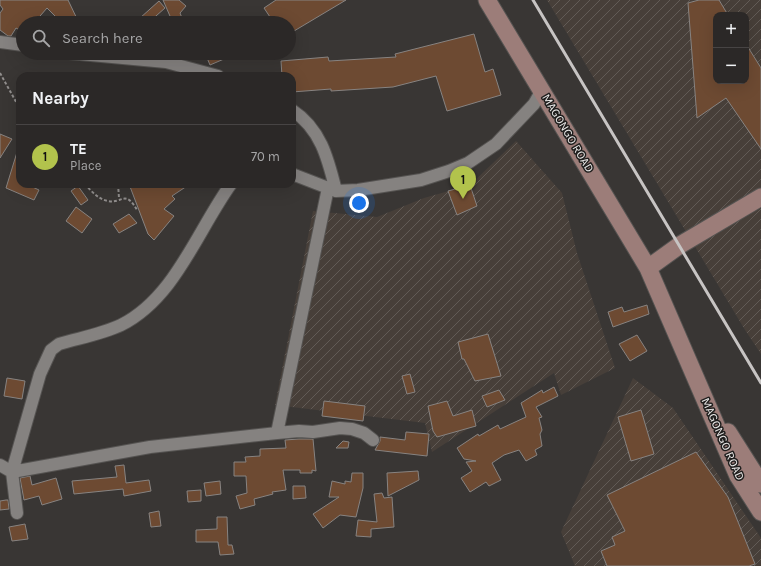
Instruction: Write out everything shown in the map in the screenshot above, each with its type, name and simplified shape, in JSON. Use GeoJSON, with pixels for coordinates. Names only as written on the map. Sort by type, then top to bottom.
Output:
{"type":"FeatureCollection","features":[{"type":"Feature","properties":{"kind":"main road","name":"MAGONGO ROAD"},"geometry":{"type":"LineString","coordinates":[[487,0],[648,268],[738,476],[761,512]]}},
{"type":"Feature","properties":{"kind":"main road"},"geometry":{"type":"LineString","coordinates":[[648,268],[680,245],[761,197]]}},
{"type":"Feature","properties":{"kind":"main road","name":"MAGONGO ROAD"},"geometry":{"type":"LineString","coordinates":[[700,386],[761,484]]}},
{"type":"Feature","properties":{"kind":"street"},"geometry":{"type":"LineString","coordinates":[[0,42],[16,44]]}},
{"type":"Feature","properties":{"kind":"street"},"geometry":{"type":"LineString","coordinates":[[144,60],[166,62],[203,72]]}},
{"type":"Feature","properties":{"kind":"street"},"geometry":{"type":"LineString","coordinates":[[296,176],[332,189],[358,190],[414,181],[468,164],[496,144],[534,104],[542,90]]}},
{"type":"Feature","properties":{"kind":"street"},"geometry":{"type":"LineString","coordinates":[[277,433],[332,189],[326,151],[315,131],[296,113]]}},
{"type":"Feature","properties":{"kind":"street"},"geometry":{"type":"LineString","coordinates":[[17,513],[12,472],[40,374],[51,350],[59,344],[121,325],[143,311],[162,291],[177,270],[228,188]]}},
{"type":"Feature","properties":{"kind":"street"},"geometry":{"type":"LineString","coordinates":[[0,465],[12,472],[150,447],[277,433],[299,431],[313,432],[340,428],[352,429],[364,433],[373,440]]}},
{"type":"Feature","properties":{"kind":"path"},"geometry":{"type":"LineString","coordinates":[[0,73],[16,102]]}},
{"type":"Feature","properties":{"kind":"path"},"geometry":{"type":"LineString","coordinates":[[88,188],[106,201],[113,201],[119,198],[130,200],[137,210]]}},
{"type":"Feature","properties":{"kind":"path"},"geometry":{"type":"LineString","coordinates":[[118,188],[119,198]]}},
{"type":"Feature","properties":{"kind":"shaded area"},"geometry":{"type":"Polygon","coordinates":[[[547,0],[761,0],[761,354],[745,330],[547,0]]]}},
{"type":"Feature","properties":{"kind":"shaded area"},"geometry":{"type":"Polygon","coordinates":[[[516,141],[562,193],[577,253],[615,368],[561,395],[554,373],[432,452],[425,423],[275,405],[313,211],[377,217],[424,198],[470,185],[516,141]]]}},
{"type":"Feature","properties":{"kind":"shaded area"},"geometry":{"type":"Polygon","coordinates":[[[633,378],[673,408],[761,538],[761,566],[575,566],[561,532],[633,378]]]}},
{"type":"Feature","properties":{"kind":"building"},"geometry":{"type":"Polygon","coordinates":[[[0,0],[68,0],[76,16],[55,16],[47,8],[40,16],[16,16],[16,28],[11,36],[8,36],[0,30],[0,13],[3,9],[0,5],[0,0]]]}},
{"type":"Feature","properties":{"kind":"building"},"geometry":{"type":"Polygon","coordinates":[[[163,0],[179,0],[186,6],[180,13],[181,16],[170,16],[163,0]]]}},
{"type":"Feature","properties":{"kind":"building"},"geometry":{"type":"Polygon","coordinates":[[[276,0],[346,0],[296,30],[296,16],[269,16],[264,8],[276,0]]]}},
{"type":"Feature","properties":{"kind":"building"},"geometry":{"type":"Polygon","coordinates":[[[699,0],[719,0],[726,12],[713,12],[713,84],[749,84],[749,49],[761,68],[761,149],[726,98],[697,118],[688,3],[699,0]]]}},
{"type":"Feature","properties":{"kind":"building"},"geometry":{"type":"Polygon","coordinates":[[[159,1],[165,8],[156,16],[142,16],[159,1]]]}},
{"type":"Feature","properties":{"kind":"building"},"geometry":{"type":"Polygon","coordinates":[[[474,34],[485,72],[493,69],[501,95],[447,111],[436,76],[393,87],[296,92],[296,72],[282,72],[281,61],[328,57],[329,61],[396,57],[395,54],[474,34]]]}},
{"type":"Feature","properties":{"kind":"building"},"geometry":{"type":"Polygon","coordinates":[[[208,60],[222,60],[210,65],[208,60]]]}},
{"type":"Feature","properties":{"kind":"building"},"geometry":{"type":"Polygon","coordinates":[[[0,134],[12,139],[0,158],[0,134]]]}},
{"type":"Feature","properties":{"kind":"building"},"geometry":{"type":"Polygon","coordinates":[[[16,156],[16,188],[35,188],[39,190],[34,200],[6,188],[16,156]]]}},
{"type":"Feature","properties":{"kind":"building"},"geometry":{"type":"Polygon","coordinates":[[[470,185],[477,206],[457,215],[448,191],[470,185]]]}},
{"type":"Feature","properties":{"kind":"building"},"geometry":{"type":"Polygon","coordinates":[[[75,188],[79,188],[88,200],[81,205],[71,191],[75,188]]]}},
{"type":"Feature","properties":{"kind":"building"},"geometry":{"type":"Polygon","coordinates":[[[131,188],[184,188],[172,196],[175,199],[164,209],[174,216],[154,240],[148,234],[131,188]]]}},
{"type":"Feature","properties":{"kind":"building"},"geometry":{"type":"Polygon","coordinates":[[[76,207],[92,219],[82,233],[66,221],[76,207]]]}},
{"type":"Feature","properties":{"kind":"building"},"geometry":{"type":"Polygon","coordinates":[[[129,214],[137,223],[119,233],[113,224],[129,214]]]}},
{"type":"Feature","properties":{"kind":"building"},"geometry":{"type":"Polygon","coordinates":[[[647,305],[649,314],[613,327],[608,312],[622,307],[624,312],[647,305]]]}},
{"type":"Feature","properties":{"kind":"building"},"geometry":{"type":"Polygon","coordinates":[[[488,334],[501,376],[475,381],[464,359],[462,359],[458,342],[488,334]]]}},
{"type":"Feature","properties":{"kind":"building"},"geometry":{"type":"Polygon","coordinates":[[[637,335],[647,351],[630,361],[619,344],[637,335]]]}},
{"type":"Feature","properties":{"kind":"building"},"geometry":{"type":"Polygon","coordinates":[[[410,374],[415,392],[407,394],[402,376],[410,374]]]}},
{"type":"Feature","properties":{"kind":"building"},"geometry":{"type":"Polygon","coordinates":[[[7,378],[25,381],[22,399],[4,396],[7,378]]]}},
{"type":"Feature","properties":{"kind":"building"},"geometry":{"type":"Polygon","coordinates":[[[554,387],[558,396],[536,407],[542,417],[539,418],[542,430],[540,434],[542,446],[535,450],[537,455],[526,461],[519,450],[504,455],[492,463],[501,480],[489,486],[486,482],[470,492],[461,478],[472,471],[466,462],[476,461],[464,459],[457,448],[478,434],[479,436],[498,425],[500,429],[526,417],[521,403],[542,390],[543,393],[554,387]]]}},
{"type":"Feature","properties":{"kind":"building"},"geometry":{"type":"Polygon","coordinates":[[[499,390],[505,400],[487,407],[482,396],[499,390]]]}},
{"type":"Feature","properties":{"kind":"building"},"geometry":{"type":"Polygon","coordinates":[[[324,401],[365,406],[363,421],[322,416],[324,401]]]}},
{"type":"Feature","properties":{"kind":"building"},"geometry":{"type":"Polygon","coordinates":[[[447,401],[453,416],[472,410],[476,426],[437,437],[433,431],[428,406],[447,401]]]}},
{"type":"Feature","properties":{"kind":"building"},"geometry":{"type":"Polygon","coordinates":[[[641,410],[654,454],[631,461],[618,417],[641,410]]]}},
{"type":"Feature","properties":{"kind":"building"},"geometry":{"type":"Polygon","coordinates":[[[406,432],[429,434],[427,456],[375,450],[380,441],[380,437],[405,440],[406,432]]]}},
{"type":"Feature","properties":{"kind":"building"},"geometry":{"type":"Polygon","coordinates":[[[313,439],[316,471],[312,470],[312,473],[300,473],[300,470],[283,470],[286,490],[272,492],[273,494],[254,499],[255,505],[240,509],[236,496],[247,493],[246,476],[234,476],[234,462],[246,462],[245,457],[260,456],[260,449],[286,448],[285,440],[313,439]]]}},
{"type":"Feature","properties":{"kind":"building"},"geometry":{"type":"Polygon","coordinates":[[[343,441],[349,442],[348,448],[336,448],[343,441]]]}},
{"type":"Feature","properties":{"kind":"building"},"geometry":{"type":"Polygon","coordinates":[[[696,452],[728,497],[755,564],[749,566],[607,566],[601,551],[615,545],[612,537],[625,531],[607,495],[696,452]]]}},
{"type":"Feature","properties":{"kind":"building"},"geometry":{"type":"Polygon","coordinates":[[[124,465],[126,483],[149,480],[151,491],[124,496],[123,489],[74,494],[72,481],[117,477],[115,466],[124,465]]]}},
{"type":"Feature","properties":{"kind":"building"},"geometry":{"type":"Polygon","coordinates":[[[418,471],[419,480],[388,496],[387,473],[418,471]]]}},
{"type":"Feature","properties":{"kind":"building"},"geometry":{"type":"Polygon","coordinates":[[[352,473],[363,473],[363,488],[356,517],[340,515],[323,528],[313,514],[339,497],[329,497],[332,481],[345,484],[345,481],[351,482],[352,473]]]}},
{"type":"Feature","properties":{"kind":"building"},"geometry":{"type":"Polygon","coordinates":[[[30,476],[32,485],[56,478],[62,499],[42,505],[39,496],[24,500],[20,478],[30,476]]]}},
{"type":"Feature","properties":{"kind":"building"},"geometry":{"type":"Polygon","coordinates":[[[220,481],[221,494],[206,496],[204,483],[220,481]]]}},
{"type":"Feature","properties":{"kind":"building"},"geometry":{"type":"Polygon","coordinates":[[[293,486],[305,486],[306,498],[293,499],[293,486]]]}},
{"type":"Feature","properties":{"kind":"building"},"geometry":{"type":"Polygon","coordinates":[[[201,490],[201,501],[188,502],[187,491],[201,490]]]}},
{"type":"Feature","properties":{"kind":"building"},"geometry":{"type":"Polygon","coordinates":[[[382,493],[384,498],[392,497],[394,527],[371,529],[371,537],[356,536],[358,520],[377,522],[374,494],[382,493]]]}},
{"type":"Feature","properties":{"kind":"building"},"geometry":{"type":"Polygon","coordinates":[[[8,500],[9,509],[0,510],[0,501],[8,500]]]}},
{"type":"Feature","properties":{"kind":"building"},"geometry":{"type":"Polygon","coordinates":[[[159,511],[161,526],[151,527],[149,513],[159,511]]]}},
{"type":"Feature","properties":{"kind":"building"},"geometry":{"type":"Polygon","coordinates":[[[217,517],[227,517],[228,545],[232,545],[234,554],[220,555],[218,542],[196,542],[196,530],[217,529],[217,517]]]}},
{"type":"Feature","properties":{"kind":"building"},"geometry":{"type":"Polygon","coordinates":[[[25,524],[28,539],[12,541],[9,527],[25,524]]]}},
{"type":"Feature","properties":{"kind":"railway"},"geometry":{"type":"LineString","coordinates":[[533,0],[761,383]]}},
{"type":"Feature","properties":{"kind":"place","name":"TE"},"geometry":{"type":"Point","coordinates":[463,199]}}]}
